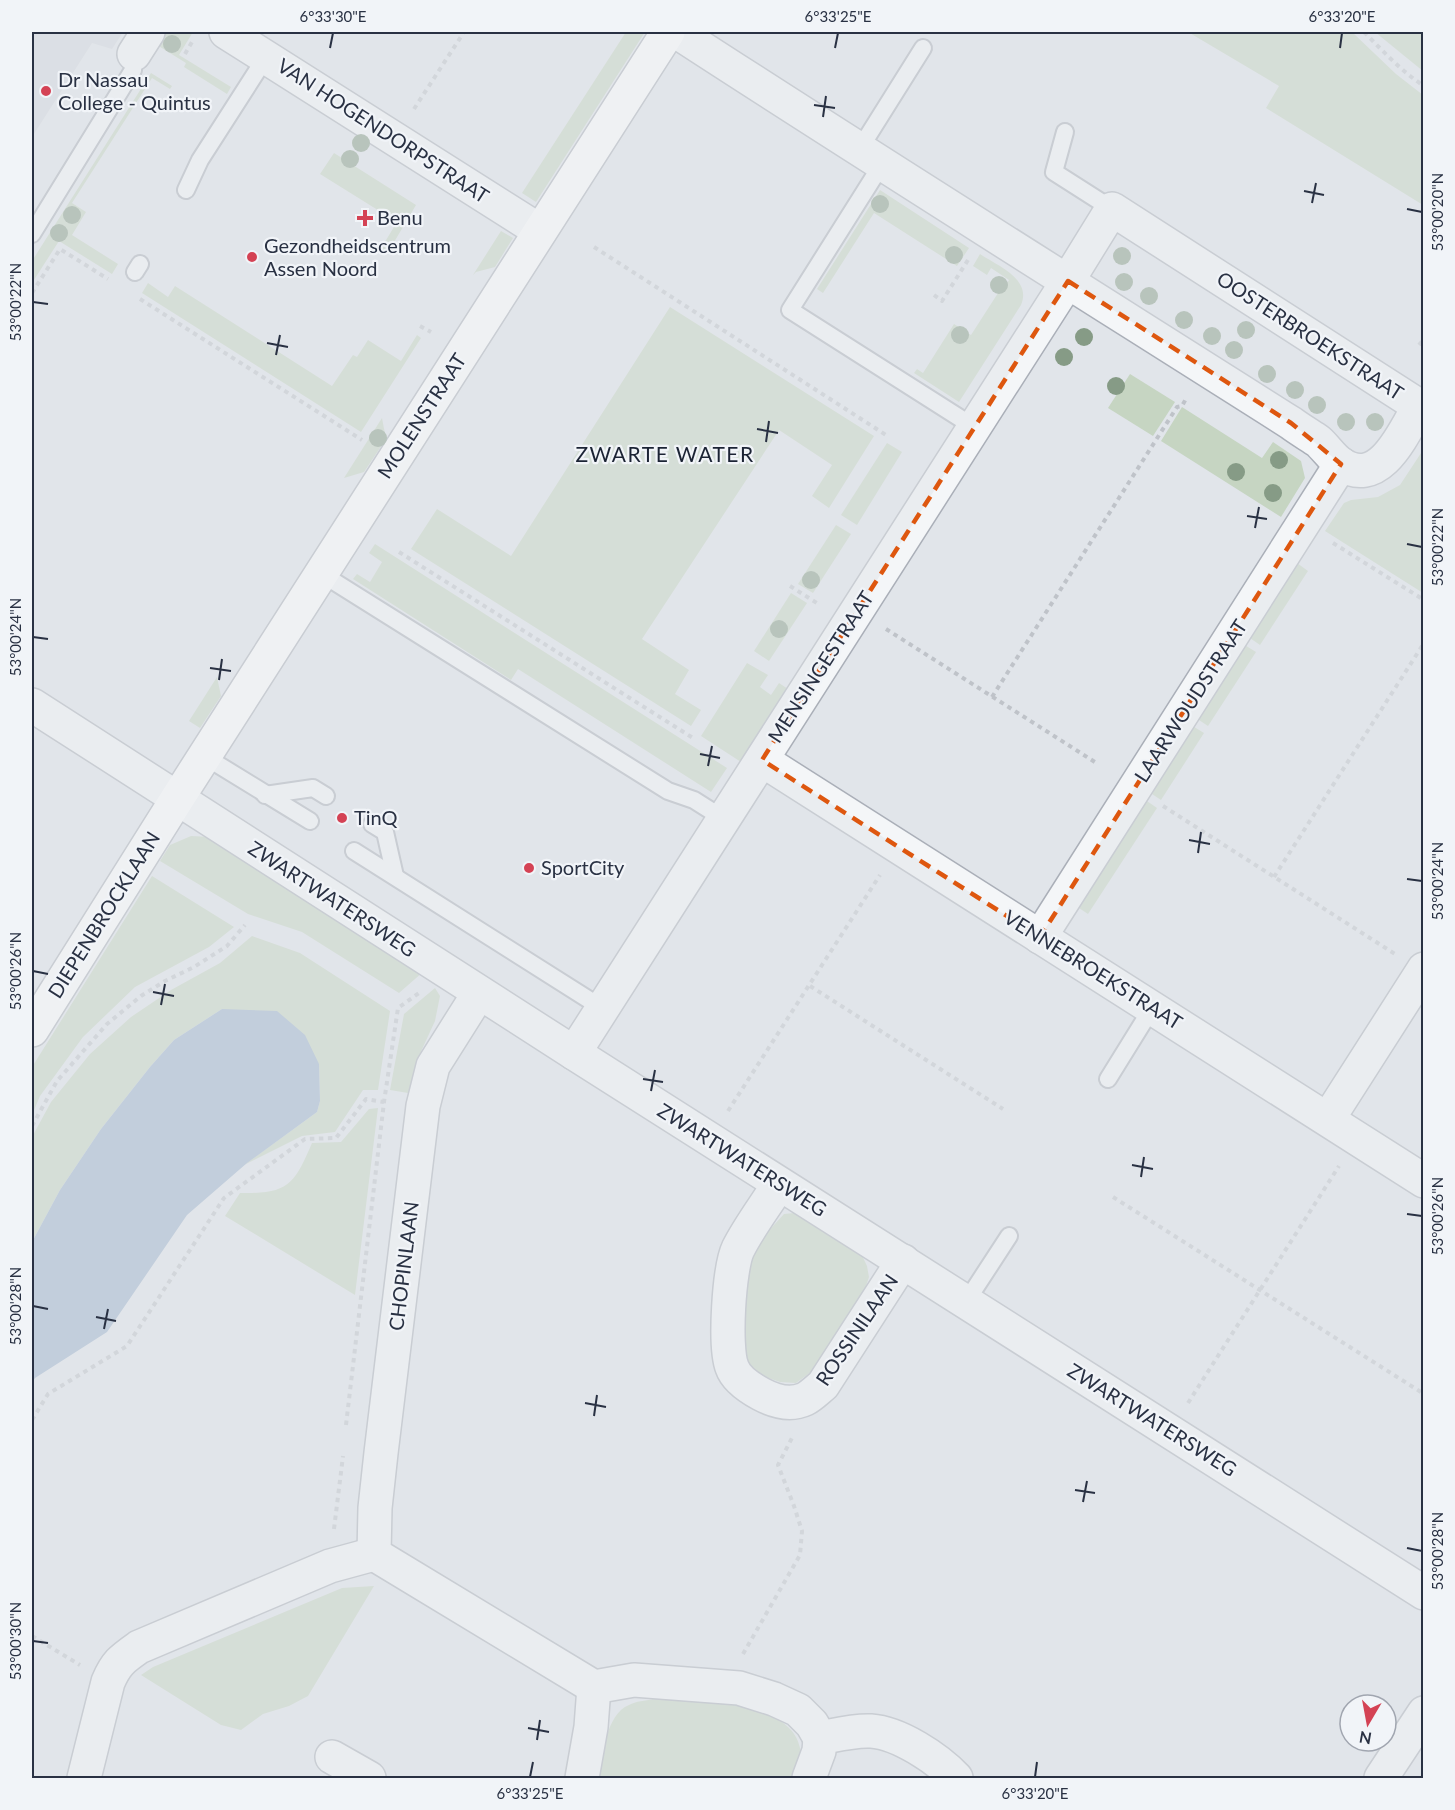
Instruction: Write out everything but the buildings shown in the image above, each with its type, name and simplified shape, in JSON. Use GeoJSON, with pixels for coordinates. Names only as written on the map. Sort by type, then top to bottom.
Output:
{"type":"FeatureCollection","features":[{"type":"Feature","properties":{"kind":"street","name":"VAN HOGENDORPSTRAAT"},"geometry":{"type":"LineString","coordinates":[[226,32],[540,231]]}},
{"type":"Feature","properties":{"kind":"street","name":"MOLENSTRAAT"},"geometry":{"type":"LineString","coordinates":[[177,800],[668,32]]}},
{"type":"Feature","properties":{"kind":"street"},"geometry":{"type":"LineString","coordinates":[[677,32],[1318,442],[1341,464]]}},
{"type":"Feature","properties":{"kind":"street"},"geometry":{"type":"LineString","coordinates":[[1068,280],[1112,209]]}},
{"type":"Feature","properties":{"kind":"street","name":"OOSTERBROEKSTRAAT"},"geometry":{"type":"LineString","coordinates":[[1112,209],[1419,406],[1392,451],[1378,465],[1368,470],[1357,471],[1341,464]]}},
{"type":"Feature","properties":{"kind":"street","name":"MENSINGESTRAAT"},"geometry":{"type":"LineString","coordinates":[[574,1053],[1068,280]]}},
{"type":"Feature","properties":{"kind":"street","name":"LAARWOUDSTRAAT"},"geometry":{"type":"LineString","coordinates":[[1040,937],[1341,464]]}},
{"type":"Feature","properties":{"kind":"street","name":"ZWARTWATERSWEG"},"geometry":{"type":"LineString","coordinates":[[32,705],[479,993],[1424,1593]]}},
{"type":"Feature","properties":{"kind":"street","name":"VENNEBROEKSTRAAT"},"geometry":{"type":"LineString","coordinates":[[762,760],[1424,1181]]}},
{"type":"Feature","properties":{"kind":"street","name":"DIEPENBROCKLAAN"},"geometry":{"type":"LineString","coordinates":[[32,1030],[177,800]]}},
{"type":"Feature","properties":{"kind":"street"},"geometry":{"type":"LineString","coordinates":[[1328,1119],[1423,970]]}},
{"type":"Feature","properties":{"kind":"street","name":"CHOPINLAAN"},"geometry":{"type":"LineString","coordinates":[[374,1554],[375,1508],[381,1453],[423,1106],[433,1066],[479,993]]}},
{"type":"Feature","properties":{"kind":"street","name":"ROSSINILAAN"},"geometry":{"type":"LineString","coordinates":[[780,1184],[737,1251],[728,1315],[727,1349],[732,1369],[748,1387],[776,1402],[789,1402],[804,1399],[823,1385],[903,1261]]}},
{"type":"Feature","properties":{"kind":"street"},"geometry":{"type":"LineString","coordinates":[[84,1779],[108,1682],[114,1667],[139,1647],[330,1566],[374,1554],[594,1686],[634,1680],[739,1688],[798,1710],[812,1724],[820,1738],[819,1751],[809,1779]]}},
{"type":"Feature","properties":{"kind":"street"},"geometry":{"type":"LineString","coordinates":[[582,1779],[591,1727],[594,1686]]}},
{"type":"Feature","properties":{"kind":"street"},"geometry":{"type":"LineString","coordinates":[[1381,1779],[1424,1713]]}},
{"type":"Feature","properties":{"kind":"street"},"geometry":{"type":"LineString","coordinates":[[820,1738],[860,1731],[890,1735],[921,1749],[946,1768],[956,1779]]}},
{"type":"Feature","properties":{"kind":"street"},"geometry":{"type":"LineString","coordinates":[[332,1757],[369,1779]]}},
{"type":"Feature","properties":{"kind":"lane"},"geometry":{"type":"LineString","coordinates":[[32,234],[133,70],[141,43]]}},
{"type":"Feature","properties":{"kind":"lane"},"geometry":{"type":"LineString","coordinates":[[923,48],[870,157],[790,310],[974,427]]}},
{"type":"Feature","properties":{"kind":"lane"},"geometry":{"type":"LineString","coordinates":[[186,190],[200,160],[266,57]]}},
{"type":"Feature","properties":{"kind":"lane"},"geometry":{"type":"LineString","coordinates":[[1065,132],[1054,172],[1112,209]]}},
{"type":"Feature","properties":{"kind":"lane"},"geometry":{"type":"LineString","coordinates":[[321,574],[668,791],[694,800],[724,819]]}},
{"type":"Feature","properties":{"kind":"lane"},"geometry":{"type":"LineString","coordinates":[[204,756],[309,821]]}},
{"type":"Feature","properties":{"kind":"lane"},"geometry":{"type":"LineString","coordinates":[[265,795],[313,788],[326,796]]}},
{"type":"Feature","properties":{"kind":"lane"},"geometry":{"type":"LineString","coordinates":[[372,824],[385,832],[395,876]]}},
{"type":"Feature","properties":{"kind":"lane"},"geometry":{"type":"LineString","coordinates":[[354,851],[602,1008]]}},
{"type":"Feature","properties":{"kind":"lane"},"geometry":{"type":"LineString","coordinates":[[1108,1079],[1152,1008]]}},
{"type":"Feature","properties":{"kind":"lane"},"geometry":{"type":"LineString","coordinates":[[966,1302],[1010,1236]]}},
{"type":"Feature","properties":{"kind":"path"},"geometry":{"type":"LineString","coordinates":[[394,140],[464,32]]}},
{"type":"Feature","properties":{"kind":"path"},"geometry":{"type":"LineString","coordinates":[[1364,32],[1411,78],[1424,86]]}},
{"type":"Feature","properties":{"kind":"path"},"geometry":{"type":"LineString","coordinates":[[594,247],[886,435]]}},
{"type":"Feature","properties":{"kind":"path"},"geometry":{"type":"LineString","coordinates":[[32,290],[60,249],[116,283]]}},
{"type":"Feature","properties":{"kind":"path"},"geometry":{"type":"LineString","coordinates":[[934,295],[942,301],[971,255]]}},
{"type":"Feature","properties":{"kind":"path"},"geometry":{"type":"LineString","coordinates":[[135,295],[362,440]]}},
{"type":"Feature","properties":{"kind":"path"},"geometry":{"type":"LineString","coordinates":[[420,326],[431,332]]}},
{"type":"Feature","properties":{"kind":"path"},"geometry":{"type":"LineString","coordinates":[[1419,345],[1424,339]]}},
{"type":"Feature","properties":{"kind":"path"},"geometry":{"type":"LineString","coordinates":[[992,698],[1177,407],[1182,406],[1205,369]]}},
{"type":"Feature","properties":{"kind":"path"},"geometry":{"type":"LineString","coordinates":[[1304,524],[1424,600]]}},
{"type":"Feature","properties":{"kind":"path"},"geometry":{"type":"LineString","coordinates":[[399,552],[693,738]]}},
{"type":"Feature","properties":{"kind":"path"},"geometry":{"type":"LineString","coordinates":[[857,612],[1098,764]]}},
{"type":"Feature","properties":{"kind":"path"},"geometry":{"type":"LineString","coordinates":[[1274,877],[1424,643]]}},
{"type":"Feature","properties":{"kind":"path"},"geometry":{"type":"LineString","coordinates":[[1162,806],[1423,970]]}},
{"type":"Feature","properties":{"kind":"path"},"geometry":{"type":"LineString","coordinates":[[711,1140],[897,846]]}},
{"type":"Feature","properties":{"kind":"path"},"geometry":{"type":"LineString","coordinates":[[32,1126],[57,1082],[107,1024],[141,996],[227,946],[245,925]]}},
{"type":"Feature","properties":{"kind":"path"},"geometry":{"type":"LineString","coordinates":[[810,986],[1003,1109]]}},
{"type":"Feature","properties":{"kind":"path"},"geometry":{"type":"LineString","coordinates":[[32,1420],[48,1394],[127,1346],[224,1198],[305,1139],[336,1138],[366,1099],[423,1106]]}},
{"type":"Feature","properties":{"kind":"path"},"geometry":{"type":"LineString","coordinates":[[1170,1431],[1340,1164]]}},
{"type":"Feature","properties":{"kind":"path"},"geometry":{"type":"LineString","coordinates":[[1113,1197],[1424,1394]]}},
{"type":"Feature","properties":{"kind":"path"},"geometry":{"type":"LineString","coordinates":[[723,1687],[800,1555],[802,1531],[778,1465],[804,1417],[804,1399]]}},
{"type":"Feature","properties":{"kind":"path"},"geometry":{"type":"LineString","coordinates":[[32,1636],[108,1682]]}},
{"type":"Feature","properties":{"kind":"highlighted area"},"geometry":{"type":"Polygon","coordinates":[[[1068,281],[1291,423],[1341,464],[1040,937],[762,760],[1068,281]]]}},
{"type":"Feature","properties":{"kind":"shaded area","name":"Dr Nassau College - Quintus"},"geometry":{"type":"Polygon","coordinates":[[[32,32],[123,32],[112,49],[92,43],[32,137],[32,32]]]}},
{"type":"Feature","properties":{"kind":"green space"},"geometry":{"type":"Polygon","coordinates":[[[165,32],[193,32],[179,55],[231,87],[227,94],[184,67],[186,63],[157,45],[165,32]]]}},
{"type":"Feature","properties":{"kind":"green space"},"geometry":{"type":"Polygon","coordinates":[[[626,32],[645,32],[536,202],[522,193],[626,32]]]}},
{"type":"Feature","properties":{"kind":"green space"},"geometry":{"type":"Polygon","coordinates":[[[1188,32],[1352,32],[1396,74],[1423,95],[1423,205],[1266,108],[1279,86],[1188,32]]]}},
{"type":"Feature","properties":{"kind":"green space"},"geometry":{"type":"Polygon","coordinates":[[[1375,32],[1423,32],[1423,71],[1418,67],[1375,32]]]}},
{"type":"Feature","properties":{"kind":"green space"},"geometry":{"type":"Polygon","coordinates":[[[151,73],[172,86],[170,89],[152,78],[72,203],[86,212],[72,235],[118,264],[112,274],[59,241],[32,283],[32,261],[151,73]]]}},
{"type":"Feature","properties":{"kind":"green space"},"geometry":{"type":"Polygon","coordinates":[[[334,153],[416,205],[387,254],[380,250],[397,222],[320,174],[334,153]]]}},
{"type":"Feature","properties":{"kind":"green space"},"geometry":{"type":"Polygon","coordinates":[[[880,190],[969,248],[957,266],[874,213],[823,293],[817,289],[880,190]]]}},
{"type":"Feature","properties":{"kind":"green space"},"geometry":{"type":"Polygon","coordinates":[[[501,231],[513,238],[495,267],[473,275],[501,231]]]}},
{"type":"Feature","properties":{"kind":"green space"},"geometry":{"type":"Polygon","coordinates":[[[980,254],[1011,274],[1022,288],[1023,296],[1021,305],[959,402],[914,373],[917,369],[923,373],[954,324],[971,335],[1009,280],[991,268],[987,275],[973,266],[980,254]]]}},
{"type":"Feature","properties":{"kind":"green space"},"geometry":{"type":"Polygon","coordinates":[[[148,283],[168,297],[175,286],[332,386],[353,355],[357,357],[368,340],[401,361],[417,335],[421,338],[361,432],[142,293],[148,283]]]}},
{"type":"Feature","properties":{"kind":"green space"},"geometry":{"type":"Polygon","coordinates":[[[670,307],[874,436],[829,508],[812,496],[832,465],[779,430],[642,639],[689,670],[675,694],[701,710],[691,726],[411,549],[437,509],[511,556],[670,307]]]}},
{"type":"Feature","properties":{"kind":"green space"},"geometry":{"type":"Polygon","coordinates":[[[1130,374],[1175,402],[1153,436],[1108,408],[1130,374]]]}},
{"type":"Feature","properties":{"kind":"green space"},"geometry":{"type":"Polygon","coordinates":[[[1182,407],[1262,458],[1273,442],[1301,461],[1305,478],[1281,517],[1161,441],[1182,407]]]}},
{"type":"Feature","properties":{"kind":"green space"},"geometry":{"type":"Polygon","coordinates":[[[382,418],[386,439],[364,472],[344,478],[382,418]]]}},
{"type":"Feature","properties":{"kind":"green space"},"geometry":{"type":"Polygon","coordinates":[[[887,443],[902,452],[857,525],[841,515],[887,443]]]}},
{"type":"Feature","properties":{"kind":"green space"},"geometry":{"type":"Polygon","coordinates":[[[1423,450],[1423,593],[1325,531],[1344,503],[1378,497],[1400,485],[1423,450]]]}},
{"type":"Feature","properties":{"kind":"green space"},"geometry":{"type":"Polygon","coordinates":[[[836,525],[851,534],[813,593],[798,584],[836,525]]]}},
{"type":"Feature","properties":{"kind":"green space"},"geometry":{"type":"Polygon","coordinates":[[[375,544],[727,768],[711,792],[518,669],[511,680],[353,579],[357,574],[370,582],[382,562],[369,553],[375,544]]]}},
{"type":"Feature","properties":{"kind":"green space"},"geometry":{"type":"Polygon","coordinates":[[[1297,563],[1308,571],[1260,645],[1247,636],[1297,563]]]}},
{"type":"Feature","properties":{"kind":"green space"},"geometry":{"type":"Polygon","coordinates":[[[791,593],[807,603],[769,661],[754,651],[791,593]]]}},
{"type":"Feature","properties":{"kind":"green space"},"geometry":{"type":"Polygon","coordinates":[[[1243,644],[1256,652],[1208,726],[1196,718],[1243,644]]]}},
{"type":"Feature","properties":{"kind":"green space"},"geometry":{"type":"Polygon","coordinates":[[[747,663],[768,675],[760,687],[771,695],[779,683],[788,689],[741,762],[701,736],[747,663]]]}},
{"type":"Feature","properties":{"kind":"green space"},"geometry":{"type":"Polygon","coordinates":[[[217,677],[221,696],[200,728],[189,721],[217,677]]]}},
{"type":"Feature","properties":{"kind":"green space"},"geometry":{"type":"Polygon","coordinates":[[[1191,725],[1204,733],[1161,800],[1149,792],[1191,725]]]}},
{"type":"Feature","properties":{"kind":"green space"},"geometry":{"type":"Polygon","coordinates":[[[1144,799],[1157,808],[1088,914],[1076,906],[1144,799]]]}},
{"type":"Feature","properties":{"kind":"green space"},"geometry":{"type":"Polygon","coordinates":[[[191,836],[211,837],[423,972],[399,993],[302,932],[248,914],[160,861],[170,845],[191,836]]]}},
{"type":"Feature","properties":{"kind":"green space"},"geometry":{"type":"Polygon","coordinates":[[[152,876],[234,927],[209,947],[135,987],[83,1037],[40,1096],[32,1115],[32,1067],[152,876]]]}},
{"type":"Feature","properties":{"kind":"green space"},"geometry":{"type":"Polygon","coordinates":[[[252,936],[300,953],[390,1011],[378,1090],[363,1090],[335,1132],[302,1136],[244,1165],[317,1112],[320,1101],[319,1064],[222,1009],[174,1040],[150,1067],[101,1129],[60,1190],[32,1242],[32,1137],[51,1102],[90,1054],[131,1017],[171,990],[220,963],[252,936]]]}},
{"type":"Feature","properties":{"kind":"green space"},"geometry":{"type":"Polygon","coordinates":[[[435,988],[440,996],[435,1021],[418,1058],[408,1093],[390,1090],[404,1014],[435,988]]]}},
{"type":"Feature","properties":{"kind":"green space"},"geometry":{"type":"Polygon","coordinates":[[[378,1108],[355,1295],[225,1216],[240,1193],[269,1192],[279,1189],[294,1178],[312,1143],[341,1142],[369,1109],[378,1108]]]}},
{"type":"Feature","properties":{"kind":"green space"},"geometry":{"type":"Polygon","coordinates":[[[794,1213],[859,1249],[867,1266],[869,1277],[864,1292],[811,1372],[796,1383],[780,1382],[760,1375],[747,1362],[741,1333],[750,1262],[762,1238],[784,1214],[794,1213]]]}},
{"type":"Feature","properties":{"kind":"green space"},"geometry":{"type":"Polygon","coordinates":[[[374,1586],[308,1696],[289,1706],[263,1714],[241,1730],[221,1725],[141,1675],[153,1667],[342,1588],[374,1586]]]}},
{"type":"Feature","properties":{"kind":"green space"},"geometry":{"type":"Polygon","coordinates":[[[653,1699],[714,1702],[759,1711],[778,1720],[792,1732],[800,1748],[799,1760],[790,1778],[598,1778],[606,1737],[615,1717],[621,1710],[632,1704],[653,1699]]]}},
{"type":"Feature","properties":{"kind":"water"},"geometry":{"type":"Polygon","coordinates":[[[222,1009],[277,1011],[305,1035],[319,1064],[320,1101],[317,1112],[247,1163],[187,1215],[107,1332],[35,1378],[32,1383],[32,1242],[60,1190],[101,1129],[150,1067],[174,1040],[222,1009]]]}},
{"type":"Feature","properties":{"kind":"place","name":"Dr Nassau College - Quintus"},"geometry":{"type":"Point","coordinates":[46,91]}},
{"type":"Feature","properties":{"kind":"place","name":"Benu"},"geometry":{"type":"Point","coordinates":[365,218]}},
{"type":"Feature","properties":{"kind":"place","name":"Gezondheidscentrum Assen Noord"},"geometry":{"type":"Point","coordinates":[252,257]}},
{"type":"Feature","properties":{"kind":"place","name":"TinQ"},"geometry":{"type":"Point","coordinates":[342,818]}},
{"type":"Feature","properties":{"kind":"place","name":"SportCity"},"geometry":{"type":"Point","coordinates":[529,868]}},
{"type":"Feature","properties":{"kind":"district","name":"ZWARTE WATER"},"geometry":{"type":"Point","coordinates":[665,455]}}]}
